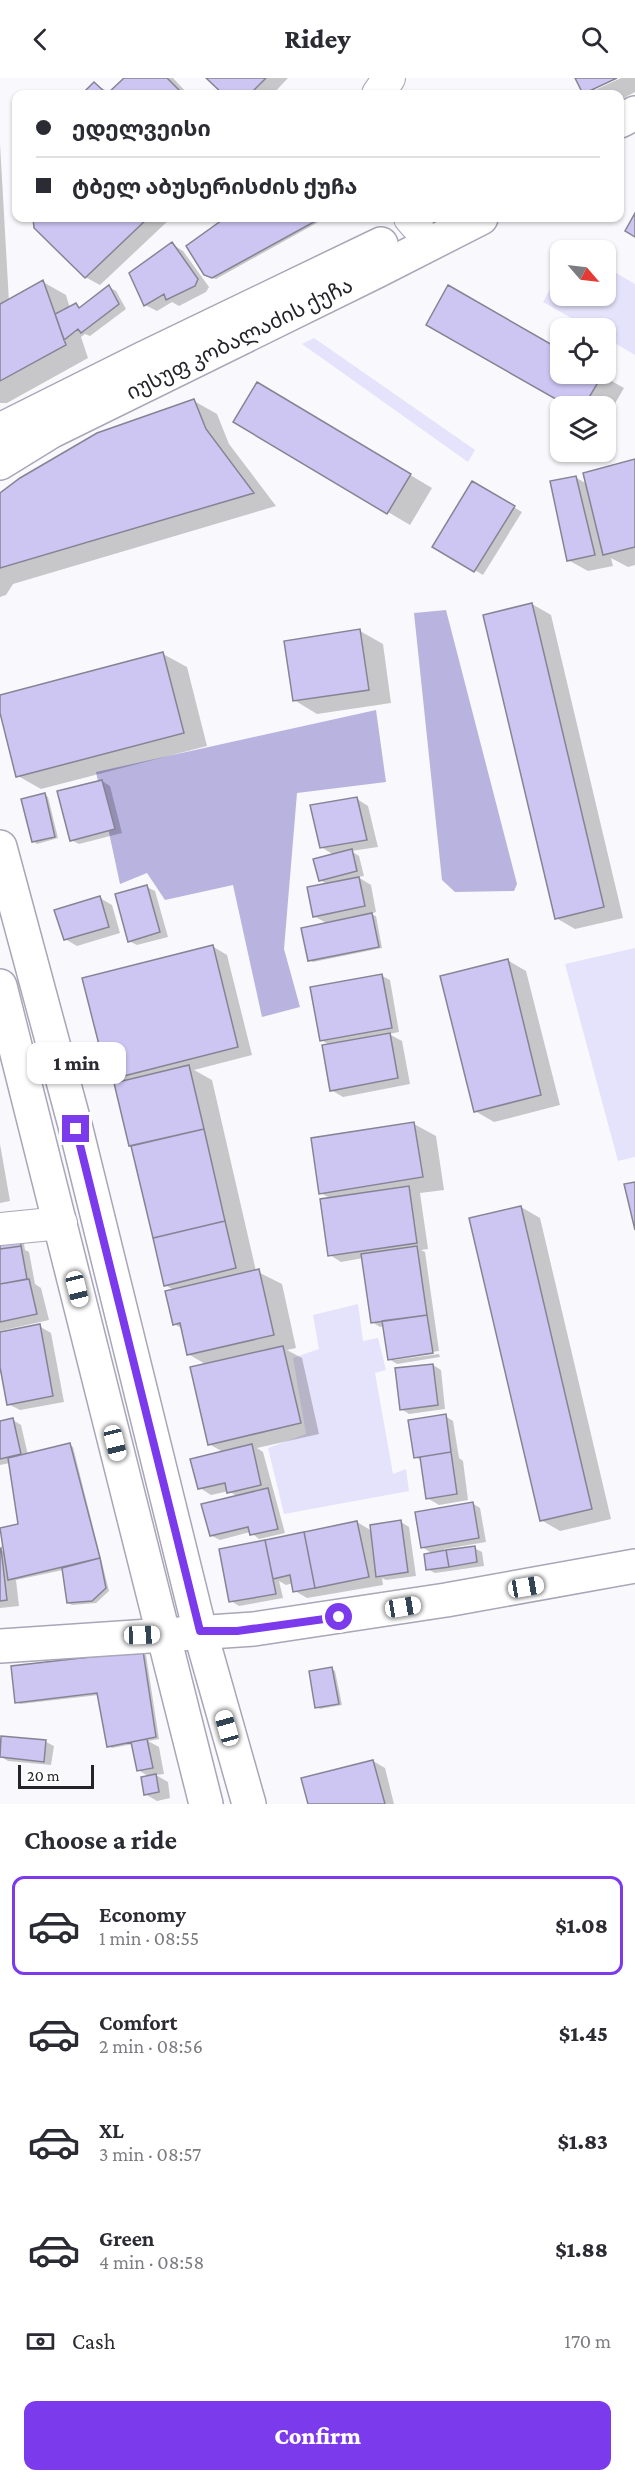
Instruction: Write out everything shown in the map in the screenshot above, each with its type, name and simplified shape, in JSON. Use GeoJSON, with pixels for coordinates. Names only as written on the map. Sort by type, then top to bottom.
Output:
{"type":"FeatureCollection","features":[{"type":"Feature","properties":{"kind":"main road","name":"იუსუფ კობალაძის ქუჩა"},"geometry":{"type":"LineString","coordinates":[[0,430],[416,222]]}},
{"type":"Feature","properties":{"kind":"main road","name":"იუსუფ კობალაძის ქუჩა"},"geometry":{"type":"LineString","coordinates":[[0,463],[52,431],[473,222]]}},
{"type":"Feature","properties":{"kind":"main road"},"geometry":{"type":"LineString","coordinates":[[0,847],[79,1138],[200,1631],[249,1804]]}},
{"type":"Feature","properties":{"kind":"main road"},"geometry":{"type":"LineString","coordinates":[[0,986],[206,1804]]}},
{"type":"Feature","properties":{"kind":"main road"},"geometry":{"type":"LineString","coordinates":[[0,1646],[200,1631],[237,1631],[277,1626],[446,1600],[635,1566]]}},
{"type":"Feature","properties":{"kind":"street"},"geometry":{"type":"LineString","coordinates":[[0,1229],[61,1222]]}},
{"type":"Feature","properties":{"kind":"shaded area"},"geometry":{"type":"Polygon","coordinates":[[[616,273],[635,284],[635,355],[616,344],[616,318],[571,318],[550,306],[616,306],[616,273]]]}},
{"type":"Feature","properties":{"kind":"shaded area"},"geometry":{"type":"Polygon","coordinates":[[[550,290],[550,306],[543,302],[550,290]]]}},
{"type":"Feature","properties":{"kind":"shaded area"},"geometry":{"type":"Polygon","coordinates":[[[314,338],[475,450],[468,462],[302,344],[314,338]]]}},
{"type":"Feature","properties":{"kind":"shaded area"},"geometry":{"type":"Polygon","coordinates":[[[446,610],[517,884],[514,891],[455,892],[442,880],[414,613],[446,610]]]}},
{"type":"Feature","properties":{"kind":"shaded area"},"geometry":{"type":"Polygon","coordinates":[[[376,710],[386,782],[297,793],[284,949],[300,1007],[262,1017],[233,885],[165,900],[147,873],[120,884],[96,772],[376,710]]]}},
{"type":"Feature","properties":{"kind":"shaded area"},"geometry":{"type":"Polygon","coordinates":[[[635,948],[635,1157],[618,1161],[565,964],[635,948]]]}},
{"type":"Feature","properties":{"kind":"shaded area"},"geometry":{"type":"Polygon","coordinates":[[[358,1304],[363,1341],[378,1338],[386,1370],[375,1373],[393,1474],[406,1469],[409,1491],[284,1514],[268,1448],[306,1434],[293,1358],[319,1349],[313,1315],[358,1304]]]}},
{"type":"Feature","properties":{"kind":"building"},"geometry":{"type":"Polygon","coordinates":[[[124,78],[167,78],[179,90],[111,90],[124,78]]]}},
{"type":"Feature","properties":{"kind":"building"},"geometry":{"type":"Polygon","coordinates":[[[206,78],[266,78],[254,90],[219,90],[206,78]]]}},
{"type":"Feature","properties":{"kind":"building"},"geometry":{"type":"Polygon","coordinates":[[[575,78],[617,78],[592,90],[581,90],[575,78]]]}},
{"type":"Feature","properties":{"kind":"building"},"geometry":{"type":"Polygon","coordinates":[[[94,82],[103,90],[86,90],[94,82]]]}},
{"type":"Feature","properties":{"kind":"building"},"geometry":{"type":"Polygon","coordinates":[[[635,213],[635,237],[625,231],[635,213]]]}},
{"type":"Feature","properties":{"kind":"building"},"geometry":{"type":"Polygon","coordinates":[[[33,222],[144,222],[85,278],[34,228],[33,222]]]}},
{"type":"Feature","properties":{"kind":"building"},"geometry":{"type":"Polygon","coordinates":[[[219,222],[314,222],[212,278],[204,275],[186,246],[219,222]]]}},
{"type":"Feature","properties":{"kind":"building"},"geometry":{"type":"Polygon","coordinates":[[[172,242],[198,279],[195,286],[166,300],[164,294],[144,306],[129,273],[172,242]]]}},
{"type":"Feature","properties":{"kind":"building"},"geometry":{"type":"Polygon","coordinates":[[[43,280],[66,345],[0,381],[0,304],[43,280]]]}},
{"type":"Feature","properties":{"kind":"building"},"geometry":{"type":"Polygon","coordinates":[[[109,285],[119,304],[81,333],[78,329],[64,340],[55,314],[76,303],[79,308],[109,285]]]}},
{"type":"Feature","properties":{"kind":"building"},"geometry":{"type":"Polygon","coordinates":[[[448,285],[550,344],[550,384],[597,384],[590,396],[550,396],[426,325],[448,285]]]}},
{"type":"Feature","properties":{"kind":"building"},"geometry":{"type":"Polygon","coordinates":[[[257,382],[411,474],[387,514],[233,422],[257,382]]]}},
{"type":"Feature","properties":{"kind":"building"},"geometry":{"type":"Polygon","coordinates":[[[194,399],[206,429],[254,493],[0,568],[0,493],[20,478],[97,433],[194,399]]]}},
{"type":"Feature","properties":{"kind":"building"},"geometry":{"type":"Polygon","coordinates":[[[635,459],[635,547],[603,555],[583,473],[635,459]]]}},
{"type":"Feature","properties":{"kind":"building"},"geometry":{"type":"Polygon","coordinates":[[[576,476],[595,555],[567,561],[550,481],[576,476]]]}},
{"type":"Feature","properties":{"kind":"building"},"geometry":{"type":"Polygon","coordinates":[[[472,481],[515,506],[474,572],[432,547],[472,481]]]}},
{"type":"Feature","properties":{"kind":"building"},"geometry":{"type":"Polygon","coordinates":[[[532,603],[604,907],[555,919],[483,615],[532,603]]]}},
{"type":"Feature","properties":{"kind":"building"},"geometry":{"type":"Polygon","coordinates":[[[360,629],[369,690],[293,701],[284,641],[360,629]]]}},
{"type":"Feature","properties":{"kind":"building"},"geometry":{"type":"Polygon","coordinates":[[[163,652],[184,733],[16,777],[0,713],[0,695],[163,652]]]}},
{"type":"Feature","properties":{"kind":"building"},"geometry":{"type":"Polygon","coordinates":[[[102,780],[115,829],[70,841],[57,791],[102,780]]]}},
{"type":"Feature","properties":{"kind":"building"},"geometry":{"type":"Polygon","coordinates":[[[45,793],[55,837],[32,842],[21,799],[45,793]]]}},
{"type":"Feature","properties":{"kind":"building"},"geometry":{"type":"Polygon","coordinates":[[[357,797],[367,840],[320,848],[310,805],[357,797]]]}},
{"type":"Feature","properties":{"kind":"building"},"geometry":{"type":"Polygon","coordinates":[[[352,849],[357,871],[319,881],[313,859],[352,849]]]}},
{"type":"Feature","properties":{"kind":"building"},"geometry":{"type":"Polygon","coordinates":[[[359,877],[365,906],[313,917],[307,887],[359,877]]]}},
{"type":"Feature","properties":{"kind":"building"},"geometry":{"type":"Polygon","coordinates":[[[147,885],[160,932],[128,942],[115,894],[147,885]]]}},
{"type":"Feature","properties":{"kind":"building"},"geometry":{"type":"Polygon","coordinates":[[[100,896],[109,927],[64,940],[54,910],[100,896]]]}},
{"type":"Feature","properties":{"kind":"building"},"geometry":{"type":"Polygon","coordinates":[[[372,913],[379,947],[308,961],[301,928],[372,913]]]}},
{"type":"Feature","properties":{"kind":"building"},"geometry":{"type":"Polygon","coordinates":[[[213,945],[238,1047],[108,1080],[82,978],[213,945]]]}},
{"type":"Feature","properties":{"kind":"building"},"geometry":{"type":"Polygon","coordinates":[[[508,959],[541,1095],[474,1112],[440,976],[508,959]]]}},
{"type":"Feature","properties":{"kind":"building"},"geometry":{"type":"Polygon","coordinates":[[[382,974],[392,1028],[320,1041],[310,987],[382,974]]]}},
{"type":"Feature","properties":{"kind":"building"},"geometry":{"type":"Polygon","coordinates":[[[390,1033],[398,1078],[330,1091],[322,1045],[390,1033]]]}},
{"type":"Feature","properties":{"kind":"building"},"geometry":{"type":"Polygon","coordinates":[[[189,1065],[204,1129],[129,1146],[114,1083],[189,1065]]]}},
{"type":"Feature","properties":{"kind":"building"},"geometry":{"type":"Polygon","coordinates":[[[414,1122],[423,1177],[319,1194],[311,1138],[414,1122]]]}},
{"type":"Feature","properties":{"kind":"building"},"geometry":{"type":"Polygon","coordinates":[[[204,1129],[225,1221],[153,1238],[131,1146],[204,1129]]]}},
{"type":"Feature","properties":{"kind":"building"},"geometry":{"type":"Polygon","coordinates":[[[635,1182],[635,1230],[624,1184],[635,1182]]]}},
{"type":"Feature","properties":{"kind":"building"},"geometry":{"type":"Polygon","coordinates":[[[409,1186],[417,1243],[328,1256],[320,1199],[409,1186]]]}},
{"type":"Feature","properties":{"kind":"building"},"geometry":{"type":"Polygon","coordinates":[[[521,1206],[592,1509],[540,1521],[469,1218],[521,1206]]]}},
{"type":"Feature","properties":{"kind":"building"},"geometry":{"type":"Polygon","coordinates":[[[225,1221],[236,1268],[164,1286],[153,1238],[225,1221]]]}},
{"type":"Feature","properties":{"kind":"building"},"geometry":{"type":"Polygon","coordinates":[[[19,1229],[21,1246],[0,1249],[0,1232],[19,1229]]]}},
{"type":"Feature","properties":{"kind":"building"},"geometry":{"type":"Polygon","coordinates":[[[21,1246],[27,1279],[0,1284],[0,1249],[21,1246]]]}},
{"type":"Feature","properties":{"kind":"building"},"geometry":{"type":"Polygon","coordinates":[[[417,1246],[427,1315],[371,1323],[361,1254],[417,1246]]]}},
{"type":"Feature","properties":{"kind":"building"},"geometry":{"type":"Polygon","coordinates":[[[259,1269],[274,1335],[187,1355],[180,1323],[173,1325],[165,1291],[259,1269]]]}},
{"type":"Feature","properties":{"kind":"building"},"geometry":{"type":"Polygon","coordinates":[[[29,1279],[37,1314],[0,1322],[0,1284],[29,1279]]]}},
{"type":"Feature","properties":{"kind":"building"},"geometry":{"type":"Polygon","coordinates":[[[427,1315],[433,1353],[388,1360],[382,1321],[427,1315]]]}},
{"type":"Feature","properties":{"kind":"building"},"geometry":{"type":"Polygon","coordinates":[[[40,1324],[53,1396],[7,1405],[0,1367],[0,1332],[40,1324]]]}},
{"type":"Feature","properties":{"kind":"building"},"geometry":{"type":"Polygon","coordinates":[[[283,1346],[301,1423],[208,1445],[190,1367],[283,1346]]]}},
{"type":"Feature","properties":{"kind":"building"},"geometry":{"type":"Polygon","coordinates":[[[433,1364],[438,1405],[400,1410],[395,1368],[433,1364]]]}},
{"type":"Feature","properties":{"kind":"building"},"geometry":{"type":"Polygon","coordinates":[[[446,1414],[451,1452],[414,1458],[408,1420],[446,1414]]]}},
{"type":"Feature","properties":{"kind":"building"},"geometry":{"type":"Polygon","coordinates":[[[13,1418],[21,1454],[0,1459],[0,1421],[13,1418]]]}},
{"type":"Feature","properties":{"kind":"building"},"geometry":{"type":"Polygon","coordinates":[[[70,1443],[100,1558],[8,1580],[0,1528],[18,1524],[8,1458],[70,1443]]]}},
{"type":"Feature","properties":{"kind":"building"},"geometry":{"type":"Polygon","coordinates":[[[252,1444],[261,1485],[227,1493],[225,1483],[198,1489],[190,1459],[252,1444]]]}},
{"type":"Feature","properties":{"kind":"building"},"geometry":{"type":"Polygon","coordinates":[[[451,1452],[457,1494],[426,1499],[420,1457],[451,1452]]]}},
{"type":"Feature","properties":{"kind":"building"},"geometry":{"type":"Polygon","coordinates":[[[268,1488],[278,1529],[250,1535],[248,1527],[210,1536],[201,1504],[268,1488]]]}},
{"type":"Feature","properties":{"kind":"building"},"geometry":{"type":"Polygon","coordinates":[[[473,1502],[479,1538],[421,1548],[415,1512],[473,1502]]]}},
{"type":"Feature","properties":{"kind":"building"},"geometry":{"type":"Polygon","coordinates":[[[401,1520],[408,1572],[376,1577],[370,1525],[401,1520]]]}},
{"type":"Feature","properties":{"kind":"building"},"geometry":{"type":"Polygon","coordinates":[[[357,1521],[369,1577],[315,1588],[304,1532],[357,1521]]]}},
{"type":"Feature","properties":{"kind":"building"},"geometry":{"type":"Polygon","coordinates":[[[304,1532],[315,1588],[293,1592],[290,1575],[273,1579],[265,1540],[304,1532]]]}},
{"type":"Feature","properties":{"kind":"building"},"geometry":{"type":"Polygon","coordinates":[[[265,1540],[276,1594],[229,1602],[219,1549],[265,1540]]]}},
{"type":"Feature","properties":{"kind":"building"},"geometry":{"type":"Polygon","coordinates":[[[475,1546],[477,1562],[449,1567],[446,1550],[475,1546]]]}},
{"type":"Feature","properties":{"kind":"building"},"geometry":{"type":"Polygon","coordinates":[[[0,1549],[7,1600],[0,1601],[0,1549]]]}},
{"type":"Feature","properties":{"kind":"building"},"geometry":{"type":"Polygon","coordinates":[[[446,1550],[449,1567],[426,1570],[424,1554],[446,1550]]]}},
{"type":"Feature","properties":{"kind":"building"},"geometry":{"type":"Polygon","coordinates":[[[100,1558],[106,1588],[92,1601],[67,1603],[62,1568],[100,1558]]]}},
{"type":"Feature","properties":{"kind":"building"},"geometry":{"type":"Polygon","coordinates":[[[143,1651],[156,1737],[107,1747],[97,1693],[15,1703],[11,1666],[143,1651]]]}},
{"type":"Feature","properties":{"kind":"building"},"geometry":{"type":"Polygon","coordinates":[[[332,1667],[339,1704],[315,1708],[309,1671],[332,1667]]]}},
{"type":"Feature","properties":{"kind":"building"},"geometry":{"type":"Polygon","coordinates":[[[1,1736],[46,1740],[44,1762],[0,1757],[1,1736]]]}},
{"type":"Feature","properties":{"kind":"building"},"geometry":{"type":"Polygon","coordinates":[[[147,1739],[153,1768],[137,1771],[131,1742],[147,1739]]]}},
{"type":"Feature","properties":{"kind":"building"},"geometry":{"type":"Polygon","coordinates":[[[373,1760],[385,1804],[308,1804],[301,1778],[373,1760]]]}},
{"type":"Feature","properties":{"kind":"building"},"geometry":{"type":"Polygon","coordinates":[[[156,1774],[159,1792],[144,1795],[141,1777],[156,1774]]]}},
{"type":"Feature","properties":{"kind":"route"},"geometry":{"type":"LineString","coordinates":[[76,1129],[200,1631],[237,1631],[339,1617]]}}]}
